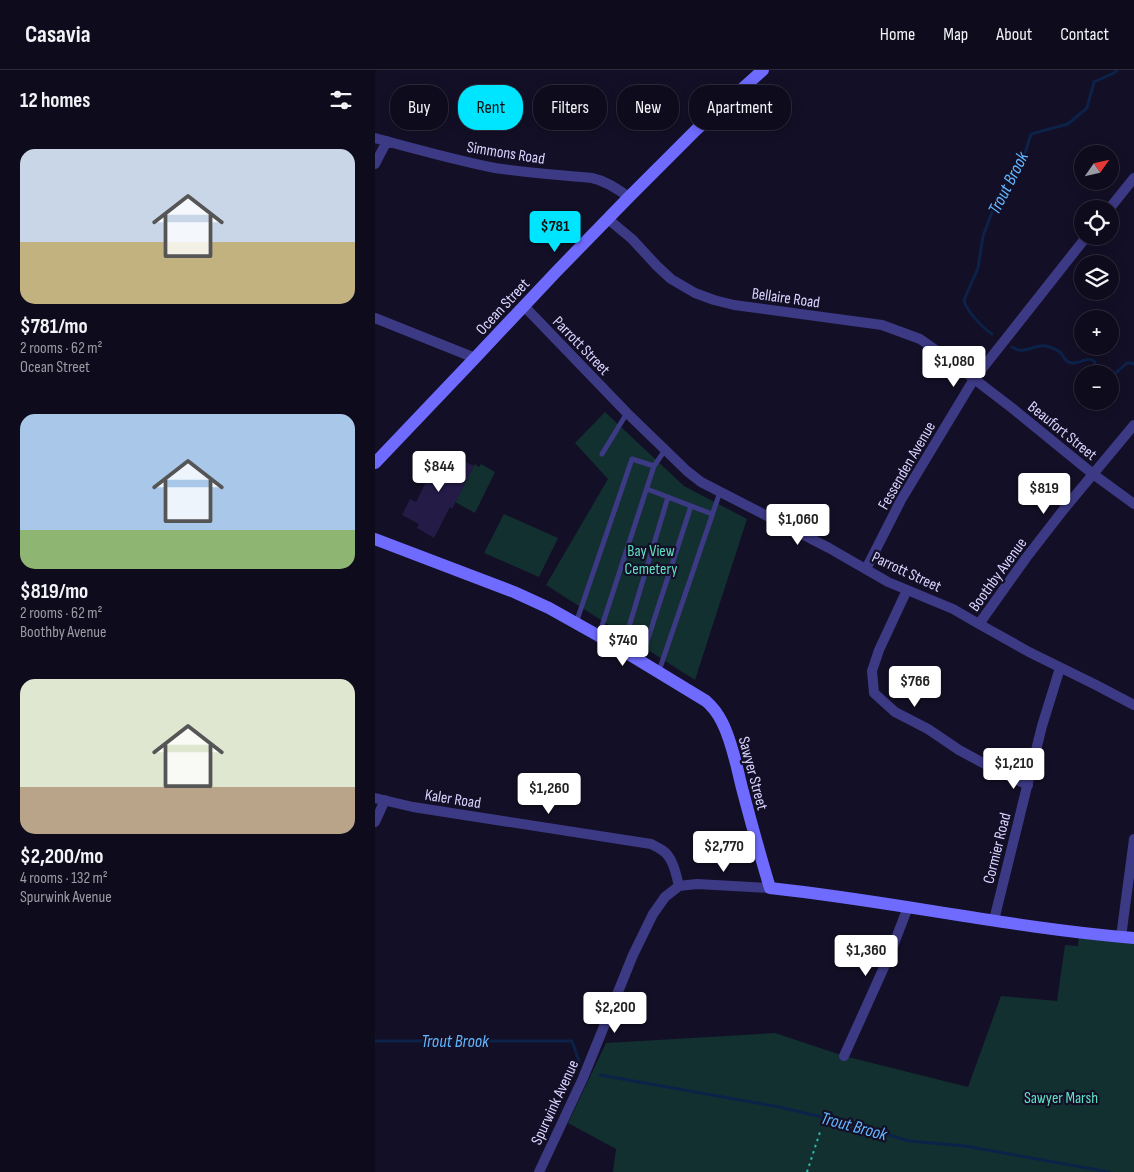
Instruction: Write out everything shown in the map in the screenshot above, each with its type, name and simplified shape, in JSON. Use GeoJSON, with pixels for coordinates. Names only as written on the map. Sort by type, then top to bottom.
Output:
{"type":"FeatureCollection","features":[{"type":"Feature","properties":{"kind":"street","name":"Ocean Street"},"geometry":{"type":"LineString","coordinates":[[375,463],[555,272],[629,197],[696,130],[763,70]]}},
{"type":"Feature","properties":{"kind":"street","name":"Simmons Road"},"geometry":{"type":"LineString","coordinates":[[375,138],[495,168],[602,180],[629,197]]}},
{"type":"Feature","properties":{"kind":"street"},"geometry":{"type":"LineString","coordinates":[[375,164],[387,141]]}},
{"type":"Feature","properties":{"kind":"street"},"geometry":{"type":"LineString","coordinates":[[1116,200],[1134,178]]}},
{"type":"Feature","properties":{"kind":"street","name":"Bellaire Road"},"geometry":{"type":"LineString","coordinates":[[608,219],[632,239],[671,279],[695,294],[734,305],[882,325],[920,339],[943,354],[974,379]]}},
{"type":"Feature","properties":{"kind":"street","name":"Fessenden Avenue"},"geometry":{"type":"LineString","coordinates":[[866,569],[901,500],[974,379],[1080,245]]}},
{"type":"Feature","properties":{"kind":"street","name":"Parrott Street"},"geometry":{"type":"LineString","coordinates":[[524,306],[627,414],[701,482],[829,548],[888,582],[953,608],[1060,668],[1134,705]]}},
{"type":"Feature","properties":{"kind":"street"},"geometry":{"type":"LineString","coordinates":[[375,318],[475,358]]}},
{"type":"Feature","properties":{"kind":"street","name":"Beaufort Street"},"geometry":{"type":"LineString","coordinates":[[974,379],[1013,408],[1093,474],[1134,504]]}},
{"type":"Feature","properties":{"kind":"street","name":"Boothby Avenue"},"geometry":{"type":"LineString","coordinates":[[979,624],[1026,558],[1134,425]]}},
{"type":"Feature","properties":{"kind":"street","name":"Sawyer Street"},"geometry":{"type":"LineString","coordinates":[[375,539],[514,592],[549,608],[659,672],[713,707],[723,722],[770,888]]}},
{"type":"Feature","properties":{"kind":"street"},"geometry":{"type":"LineString","coordinates":[[907,590],[879,650],[872,671],[874,693],[895,712],[928,729],[959,750],[1028,785]]}},
{"type":"Feature","properties":{"kind":"street","name":"Cormier Road"},"geometry":{"type":"LineString","coordinates":[[994,920],[1042,726],[1060,668]]}},
{"type":"Feature","properties":{"kind":"street"},"geometry":{"type":"LineString","coordinates":[[375,822],[380,799]]}},
{"type":"Feature","properties":{"kind":"street","name":"Kaler Road"},"geometry":{"type":"LineString","coordinates":[[380,799],[413,807],[651,844],[664,851],[670,859],[679,886]]}},
{"type":"Feature","properties":{"kind":"street"},"geometry":{"type":"LineString","coordinates":[[679,886],[697,884],[770,888],[824,894],[1066,932],[1128,938],[1134,839]]}},
{"type":"Feature","properties":{"kind":"street","name":"Spurwink Avenue"},"geometry":{"type":"LineString","coordinates":[[539,1172],[583,1078],[633,955],[653,914],[665,897],[679,886]]}},
{"type":"Feature","properties":{"kind":"street"},"geometry":{"type":"LineString","coordinates":[[844,1056],[890,954],[908,906]]}},
{"type":"Feature","properties":{"kind":"lane"},"geometry":{"type":"LineString","coordinates":[[602,454],[627,414]]}},
{"type":"Feature","properties":{"kind":"lane"},"geometry":{"type":"LineString","coordinates":[[599,636],[654,466],[665,450]]}},
{"type":"Feature","properties":{"kind":"lane"},"geometry":{"type":"LineString","coordinates":[[576,623],[632,459],[654,466]]}},
{"type":"Feature","properties":{"kind":"lane"},"geometry":{"type":"LineString","coordinates":[[647,489],[712,514]]}},
{"type":"Feature","properties":{"kind":"lane"},"geometry":{"type":"LineString","coordinates":[[659,672],[720,492]]}},
{"type":"Feature","properties":{"kind":"lane"},"geometry":{"type":"LineString","coordinates":[[621,650],[669,497]]}},
{"type":"Feature","properties":{"kind":"lane"},"geometry":{"type":"LineString","coordinates":[[641,662],[691,506]]}},
{"type":"Feature","properties":{"kind":"path"},"geometry":{"type":"LineString","coordinates":[[807,1172],[820,1132]]}},
{"type":"Feature","properties":{"kind":"green space","name":"Bay View Cemetery"},"geometry":{"type":"Polygon","coordinates":[[[605,412],[684,486],[747,519],[695,680],[546,585],[608,479],[575,443],[605,412]]]}},
{"type":"Feature","properties":{"kind":"green space"},"geometry":{"type":"Polygon","coordinates":[[[475,464],[479,467],[481,464],[495,472],[475,513],[455,502],[475,464]]]}},
{"type":"Feature","properties":{"kind":"green space"},"geometry":{"type":"Polygon","coordinates":[[[504,514],[558,538],[539,577],[484,553],[504,514]]]}},
{"type":"Feature","properties":{"kind":"green space","name":"Sawyer Marsh"},"geometry":{"type":"Polygon","coordinates":[[[1079,933],[1134,938],[1134,1172],[613,1172],[616,1149],[568,1123],[606,1043],[775,1033],[844,1056],[968,1087],[1001,996],[1057,1001],[1065,945],[1078,946],[1079,933]]]}},
{"type":"Feature","properties":{"kind":"building"},"geometry":{"type":"Polygon","coordinates":[[[442,450],[474,466],[452,509],[450,507],[434,538],[417,528],[419,524],[402,515],[410,499],[416,502],[442,450]]]}},
{"type":"Feature","properties":{"kind":"waterway","name":"Trout Brook"},"geometry":{"type":"LineString","coordinates":[[992,334],[971,314],[964,300],[978,268],[983,236],[994,207],[1024,157],[1031,134],[1068,124],[1087,108],[1094,82],[1117,70]]}},
{"type":"Feature","properties":{"kind":"waterway","name":"Trout Brook"},"geometry":{"type":"LineString","coordinates":[[1012,347],[1022,350],[1046,346],[1061,353],[1070,362],[1091,360],[1094,361],[1095,365]]}},
{"type":"Feature","properties":{"kind":"waterway","name":"Trout Brook"},"geometry":{"type":"LineString","coordinates":[[1119,370],[1127,363],[1134,364]]}},
{"type":"Feature","properties":{"kind":"waterway","name":"Trout Brook"},"geometry":{"type":"LineString","coordinates":[[375,1041],[572,1041],[579,1061]]}},
{"type":"Feature","properties":{"kind":"waterway","name":"Trout Brook"},"geometry":{"type":"LineString","coordinates":[[600,1075],[779,1107],[910,1141],[965,1146],[1109,1172]]}}]}
